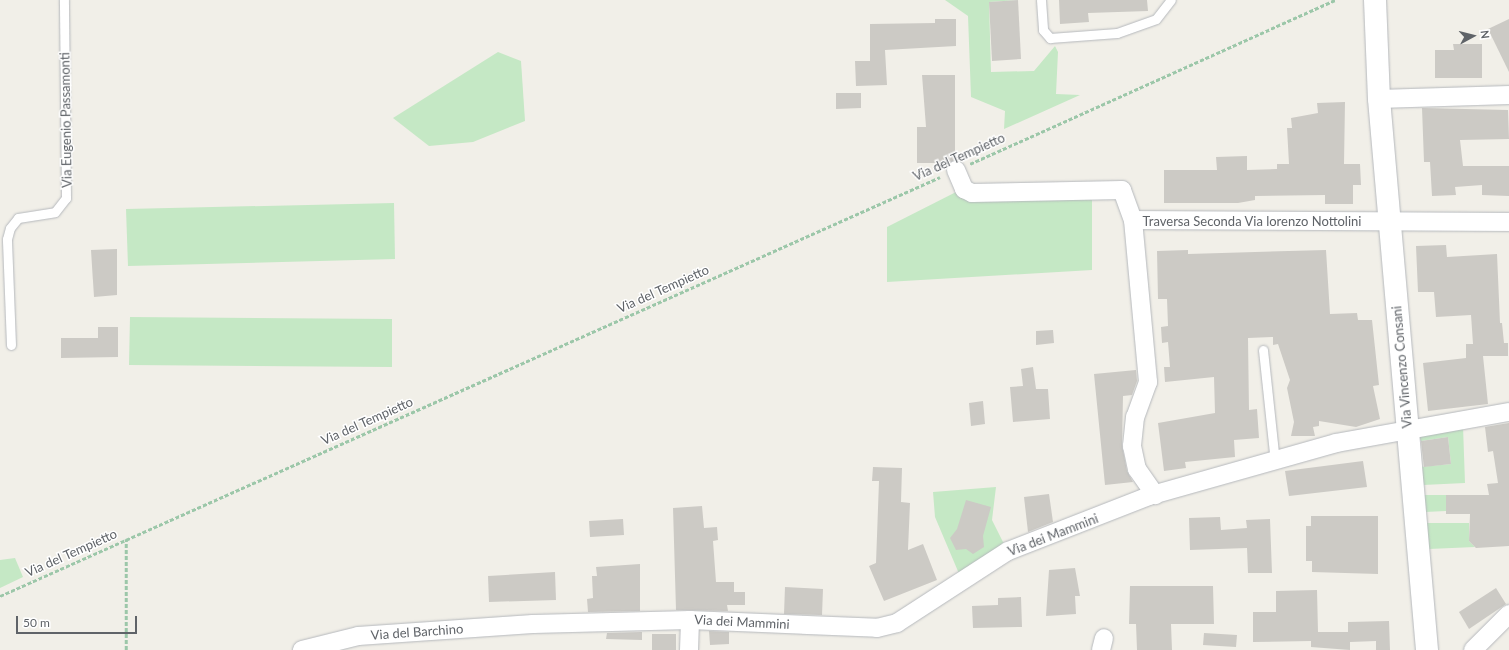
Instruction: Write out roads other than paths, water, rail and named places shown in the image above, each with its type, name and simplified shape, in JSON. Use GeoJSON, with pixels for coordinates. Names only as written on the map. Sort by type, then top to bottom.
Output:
{"type":"FeatureCollection","features":[{"type":"Feature","properties":{"kind":"street","name":"Via Vincenzo Consani"},"geometry":{"type":"LineString","coordinates":[[1363,0],[1378,99]]}},
{"type":"Feature","properties":{"kind":"street","name":"Via Vincenzo Consani"},"geometry":{"type":"LineString","coordinates":[[1375,0],[1378,99],[1408,430],[1430,645]]}},
{"type":"Feature","properties":{"kind":"street"},"geometry":{"type":"LineString","coordinates":[[1378,99],[1509,96]]}},
{"type":"Feature","properties":{"kind":"street","name":"Traversa Seconda Via lorenzo Nottolini"},"geometry":{"type":"LineString","coordinates":[[956,170],[964,189],[972,193],[1122,190],[1133,220],[1389,221]]}},
{"type":"Feature","properties":{"kind":"street"},"geometry":{"type":"LineString","coordinates":[[1133,220],[1148,382],[1135,417],[1132,446],[1137,469],[1156,495]]}},
{"type":"Feature","properties":{"kind":"street"},"geometry":{"type":"LineString","coordinates":[[1389,221],[1509,222]]}},
{"type":"Feature","properties":{"kind":"street","name":"Via dei Mammini"},"geometry":{"type":"LineString","coordinates":[[533,624],[690,620],[854,628],[897,623],[1008,551],[1156,495],[1275,463],[1336,443],[1509,412]]}},
{"type":"Feature","properties":{"kind":"street"},"geometry":{"type":"LineString","coordinates":[[1474,648],[1509,614]]}},
{"type":"Feature","properties":{"kind":"street"},"geometry":{"type":"LineString","coordinates":[[688,650],[690,620]]}},
{"type":"Feature","properties":{"kind":"street","name":"Via del Barchino"},"geometry":{"type":"LineString","coordinates":[[302,650],[358,636],[533,624]]}},
{"type":"Feature","properties":{"kind":"lane","name":"Via Eugenio Passamonti"},"geometry":{"type":"LineString","coordinates":[[11,345],[10,228],[18,218],[55,212],[66,198],[64,0]]}},
{"type":"Feature","properties":{"kind":"lane"},"geometry":{"type":"LineString","coordinates":[[1041,0],[1043,30],[1050,38],[1117,33],[1156,19],[1172,0]]}},
{"type":"Feature","properties":{"kind":"lane"},"geometry":{"type":"LineString","coordinates":[[1263,350],[1275,463]]}}]}
